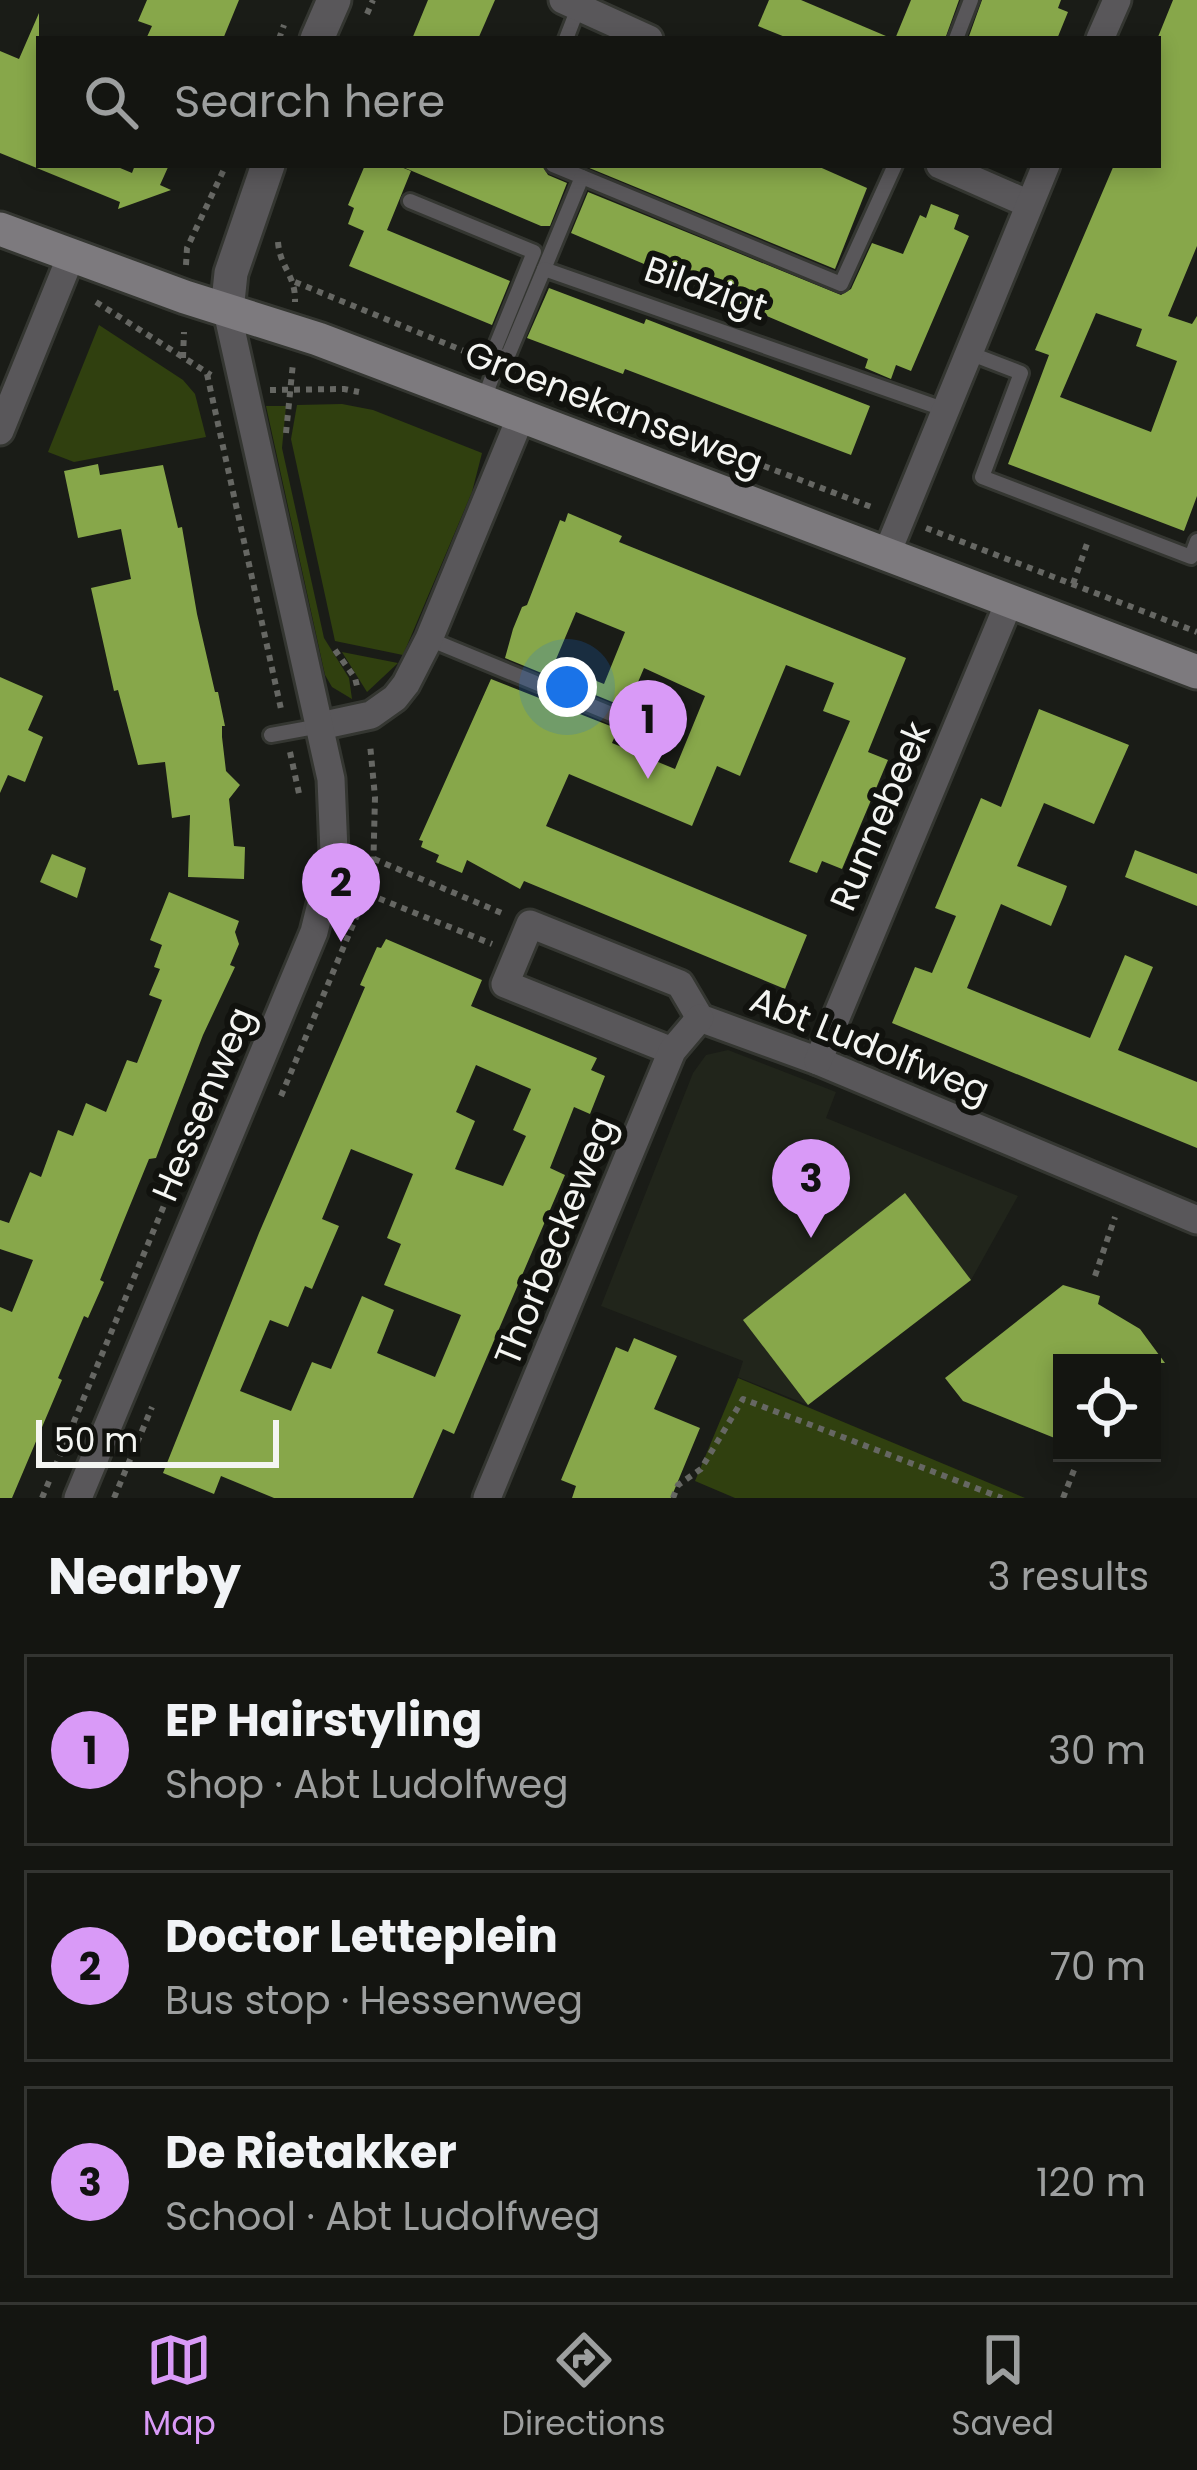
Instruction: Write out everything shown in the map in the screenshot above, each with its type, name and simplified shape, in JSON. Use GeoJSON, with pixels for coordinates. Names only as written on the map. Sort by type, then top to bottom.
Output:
{"type":"FeatureCollection","features":[{"type":"Feature","properties":{"kind":"main road","name":"Groenekanseweg"},"geometry":{"type":"LineString","coordinates":[[0,229],[65,269],[185,297],[294,331],[1197,672]]}},
{"type":"Feature","properties":{"kind":"street"},"geometry":{"type":"LineString","coordinates":[[318,36],[334,0]]}},
{"type":"Feature","properties":{"kind":"street"},"geometry":{"type":"LineString","coordinates":[[1101,36],[1117,0]]}},
{"type":"Feature","properties":{"kind":"street"},"geometry":{"type":"LineString","coordinates":[[571,4],[642,36]]}},
{"type":"Feature","properties":{"kind":"street"},"geometry":{"type":"LineString","coordinates":[[227,311],[231,273],[267,168]]}},
{"type":"Feature","properties":{"kind":"street"},"geometry":{"type":"LineString","coordinates":[[947,168],[1029,204]]}},
{"type":"Feature","properties":{"kind":"street"},"geometry":{"type":"LineString","coordinates":[[887,553],[1045,168]]}},
{"type":"Feature","properties":{"kind":"street"},"geometry":{"type":"LineString","coordinates":[[0,431],[65,269]]}},
{"type":"Feature","properties":{"kind":"street","name":"Hessenweg"},"geometry":{"type":"LineString","coordinates":[[89,1494],[328,889],[334,830],[331,779],[227,311]]}},
{"type":"Feature","properties":{"kind":"street"},"geometry":{"type":"LineString","coordinates":[[320,726],[364,718],[395,698],[415,669],[522,415]]}},
{"type":"Feature","properties":{"kind":"street","name":"Runnebeek"},"geometry":{"type":"LineString","coordinates":[[818,1060],[1010,600]]}},
{"type":"Feature","properties":{"kind":"street"},"geometry":{"type":"LineString","coordinates":[[530,925],[505,984],[672,1052]]}},
{"type":"Feature","properties":{"kind":"street","name":"Abt Ludolfweg"},"geometry":{"type":"LineString","coordinates":[[530,925],[680,984],[700,1018],[818,1060],[1197,1220]]}},
{"type":"Feature","properties":{"kind":"street","name":"Thorbeckeweg"},"geometry":{"type":"LineString","coordinates":[[488,1498],[672,1052],[700,1018]]}},
{"type":"Feature","properties":{"kind":"lane"},"geometry":{"type":"LineString","coordinates":[[957,36],[971,0]]}},
{"type":"Feature","properties":{"kind":"lane"},"geometry":{"type":"LineString","coordinates":[[566,36],[571,4]]}},
{"type":"Feature","properties":{"kind":"lane"},"geometry":{"type":"LineString","coordinates":[[560,168],[841,284],[894,168]]}},
{"type":"Feature","properties":{"kind":"lane"},"geometry":{"type":"LineString","coordinates":[[483,400],[497,364],[509,353],[582,177]]}},
{"type":"Feature","properties":{"kind":"lane"},"geometry":{"type":"LineString","coordinates":[[410,200],[533,252],[495,348],[497,364]]}},
{"type":"Feature","properties":{"kind":"lane","name":"Bildzigt"},"geometry":{"type":"LineString","coordinates":[[544,268],[946,410]]}},
{"type":"Feature","properties":{"kind":"lane"},"geometry":{"type":"LineString","coordinates":[[969,353],[1022,374],[982,477],[1191,557],[1197,541]]}},
{"type":"Feature","properties":{"kind":"lane"},"geometry":{"type":"LineString","coordinates":[[429,639],[655,732]]}},
{"type":"Feature","properties":{"kind":"lane"},"geometry":{"type":"LineString","coordinates":[[279,734],[320,726]]}},
{"type":"Feature","properties":{"kind":"path"},"geometry":{"type":"LineString","coordinates":[[183,358],[187,248],[225,168]]}},
{"type":"Feature","properties":{"kind":"path"},"geometry":{"type":"LineString","coordinates":[[278,230],[280,260],[296,282],[292,390]]}},
{"type":"Feature","properties":{"kind":"path"},"geometry":{"type":"LineString","coordinates":[[65,269],[207,374],[279,734],[302,806]]}},
{"type":"Feature","properties":{"kind":"path","name":"Groenekanseweg"},"geometry":{"type":"LineString","coordinates":[[296,282],[547,382]]}},
{"type":"Feature","properties":{"kind":"path"},"geometry":{"type":"LineString","coordinates":[[1073,584],[1095,520]]}},
{"type":"Feature","properties":{"kind":"path"},"geometry":{"type":"LineString","coordinates":[[374,859],[530,925]]}},
{"type":"Feature","properties":{"kind":"path"},"geometry":{"type":"LineString","coordinates":[[368,894],[517,954]]}},
{"type":"Feature","properties":{"kind":"path","name":"Hessenweg"},"geometry":{"type":"LineString","coordinates":[[42,1498],[194,1136]]}},
{"type":"Feature","properties":{"kind":"path"},"geometry":{"type":"LineString","coordinates":[[1095,1276],[1124,1190]]}},
{"type":"Feature","properties":{"kind":"path"},"geometry":{"type":"LineString","coordinates":[[673,1498],[678,1485],[701,1469],[743,1399],[1002,1498]]}},
{"type":"Feature","properties":{"kind":"path"},"geometry":{"type":"LineString","coordinates":[[1063,1498],[1076,1465]]}},
{"type":"Feature","properties":{"kind":"shaded area"},"geometry":{"type":"Polygon","coordinates":[[[728,1050],[836,1092],[826,1118],[1018,1196],[971,1280],[808,1405],[738,1377],[743,1361],[601,1306],[693,1073],[706,1055],[728,1050]]]}},
{"type":"Feature","properties":{"kind":"green space"},"geometry":{"type":"Polygon","coordinates":[[[99,325],[183,380],[195,394],[206,437],[74,462],[48,452],[99,325]]]}},
{"type":"Feature","properties":{"kind":"green space"},"geometry":{"type":"Polygon","coordinates":[[[342,404],[373,410],[482,453],[472,492],[403,655],[335,641],[291,439],[297,405],[342,404]]]}},
{"type":"Feature","properties":{"kind":"green space"},"geometry":{"type":"Polygon","coordinates":[[[266,406],[286,406],[282,448],[324,638],[349,678],[352,699],[332,687],[325,675],[266,406]]]}},
{"type":"Feature","properties":{"kind":"green space"},"geometry":{"type":"Polygon","coordinates":[[[342,652],[398,663],[367,692],[342,652]]]}},
{"type":"Feature","properties":{"kind":"green space"},"geometry":{"type":"Polygon","coordinates":[[[738,1378],[1025,1498],[735,1498],[695,1481],[738,1378]]]}},
{"type":"Feature","properties":{"kind":"building"},"geometry":{"type":"Polygon","coordinates":[[[147,0],[239,0],[224,36],[147,36],[152,26],[138,21],[147,0]]]}},
{"type":"Feature","properties":{"kind":"building"},"geometry":{"type":"Polygon","coordinates":[[[428,0],[495,0],[479,36],[413,36],[428,0]]]}},
{"type":"Feature","properties":{"kind":"building"},"geometry":{"type":"Polygon","coordinates":[[[769,0],[801,0],[886,36],[783,36],[758,26],[769,0]]]}},
{"type":"Feature","properties":{"kind":"building"},"geometry":{"type":"Polygon","coordinates":[[[911,0],[959,0],[946,36],[896,36],[911,0]]]}},
{"type":"Feature","properties":{"kind":"building"},"geometry":{"type":"Polygon","coordinates":[[[982,0],[1061,0],[1058,8],[1068,12],[1058,36],[969,36],[982,0]]]}},
{"type":"Feature","properties":{"kind":"building"},"geometry":{"type":"Polygon","coordinates":[[[1173,0],[1197,0],[1197,246],[1168,316],[1192,324],[1197,316],[1197,496],[1184,531],[1008,464],[1049,355],[1035,350],[1113,168],[1161,168],[1158,36],[1173,0]],[[1096,313],[1060,397],[1151,432],[1177,361],[1136,346],[1142,329],[1096,313]]]}},
{"type":"Feature","properties":{"kind":"building"},"geometry":{"type":"Polygon","coordinates":[[[39,13],[36,168],[0,153],[0,51],[19,59],[39,13]]]}},
{"type":"Feature","properties":{"kind":"building"},"geometry":{"type":"Polygon","coordinates":[[[37,168],[120,168],[132,173],[134,168],[168,168],[160,185],[171,190],[118,209],[120,202],[37,168]]]}},
{"type":"Feature","properties":{"kind":"building"},"geometry":{"type":"Polygon","coordinates":[[[364,168],[411,171],[387,230],[510,281],[492,325],[349,266],[364,231],[348,224],[354,208],[348,205],[364,168]]]}},
{"type":"Feature","properties":{"kind":"building"},"geometry":{"type":"Polygon","coordinates":[[[405,168],[544,168],[567,183],[550,226],[405,168]]]}},
{"type":"Feature","properties":{"kind":"building"},"geometry":{"type":"Polygon","coordinates":[[[589,168],[822,168],[867,188],[835,269],[589,168]]]}},
{"type":"Feature","properties":{"kind":"building"},"geometry":{"type":"Polygon","coordinates":[[[588,192],[841,295],[851,289],[872,243],[903,254],[920,215],[926,218],[931,204],[959,215],[954,229],[969,236],[911,371],[896,365],[891,379],[865,368],[868,359],[571,233],[588,192]]]}},
{"type":"Feature","properties":{"kind":"building"},"geometry":{"type":"Polygon","coordinates":[[[549,288],[644,324],[646,319],[870,406],[851,455],[625,369],[623,374],[527,338],[549,288]]]}},
{"type":"Feature","properties":{"kind":"building"},"geometry":{"type":"Polygon","coordinates":[[[98,464],[100,475],[163,465],[178,528],[182,527],[197,614],[225,726],[226,771],[240,785],[229,799],[234,846],[245,847],[244,879],[188,877],[190,815],[172,818],[165,762],[138,765],[118,690],[114,691],[91,588],[131,579],[121,529],[78,538],[64,471],[98,464]]]}},
{"type":"Feature","properties":{"kind":"building"},"geometry":{"type":"Polygon","coordinates":[[[568,513],[622,536],[619,542],[906,658],[868,752],[888,760],[842,869],[822,861],[817,873],[789,862],[850,721],[823,711],[834,683],[786,665],[740,776],[717,766],[692,826],[569,774],[546,826],[807,935],[785,989],[524,881],[520,889],[467,860],[462,873],[436,862],[439,855],[421,847],[419,840],[491,679],[618,729],[612,743],[675,769],[705,696],[644,668],[627,708],[505,658],[560,520],[565,522],[568,513]],[[576,612],[554,664],[604,684],[625,632],[576,612]]]}},
{"type":"Feature","properties":{"kind":"building"},"geometry":{"type":"Polygon","coordinates":[[[0,677],[43,696],[28,730],[43,737],[25,782],[8,775],[0,793],[0,677]]]}},
{"type":"Feature","properties":{"kind":"building"},"geometry":{"type":"Polygon","coordinates":[[[1039,709],[1129,745],[1094,824],[1044,803],[1017,866],[1067,886],[1051,926],[1001,904],[967,988],[1090,1038],[1125,955],[1153,967],[1118,1050],[1197,1082],[1197,1148],[892,1023],[915,967],[932,973],[956,916],[935,908],[981,798],[1001,807],[1039,709]]]}},
{"type":"Feature","properties":{"kind":"building"},"geometry":{"type":"Polygon","coordinates":[[[1135,850],[1197,874],[1197,906],[1125,877],[1135,850]]]}},
{"type":"Feature","properties":{"kind":"building"},"geometry":{"type":"Polygon","coordinates":[[[52,854],[86,868],[77,898],[40,882],[52,854]]]}},
{"type":"Feature","properties":{"kind":"building"},"geometry":{"type":"Polygon","coordinates":[[[169,892],[239,921],[235,932],[239,944],[230,965],[235,967],[156,1158],[149,1159],[100,1280],[104,1282],[88,1318],[84,1316],[12,1498],[0,1498],[0,1307],[12,1312],[33,1260],[0,1249],[0,1220],[9,1223],[30,1172],[41,1177],[58,1130],[73,1136],[86,1103],[106,1112],[127,1060],[137,1063],[162,1000],[149,995],[160,969],[154,967],[162,945],[150,940],[169,892]]]}},
{"type":"Feature","properties":{"kind":"building"},"geometry":{"type":"Polygon","coordinates":[[[386,939],[482,980],[471,1006],[597,1058],[591,1070],[605,1076],[590,1114],[574,1107],[550,1168],[565,1175],[454,1434],[443,1429],[413,1498],[274,1498],[221,1476],[214,1494],[163,1473],[365,987],[360,985],[377,947],[386,939]],[[476,1065],[456,1112],[475,1121],[455,1169],[503,1186],[526,1136],[513,1130],[531,1089],[476,1065]],[[351,1149],[322,1219],[339,1226],[312,1289],[305,1286],[288,1327],[270,1320],[240,1391],[291,1411],[312,1362],[331,1369],[362,1296],[394,1310],[377,1353],[435,1377],[461,1315],[384,1285],[401,1244],[387,1238],[413,1174],[351,1149]]]}},
{"type":"Feature","properties":{"kind":"building"},"geometry":{"type":"Polygon","coordinates":[[[905,1193],[971,1280],[808,1405],[743,1320],[905,1193]]]}},
{"type":"Feature","properties":{"kind":"building"},"geometry":{"type":"Polygon","coordinates":[[[1063,1285],[1100,1296],[1098,1304],[1140,1329],[1158,1354],[1053,1354],[1053,1437],[963,1401],[945,1378],[1063,1285]]]}},
{"type":"Feature","properties":{"kind":"building"},"geometry":{"type":"Polygon","coordinates":[[[634,1338],[677,1356],[654,1409],[700,1428],[671,1498],[572,1498],[576,1486],[561,1480],[616,1347],[628,1352],[634,1338]]]}},
{"type":"Feature","properties":{"kind":"place","name":"EP Hairstyling"},"geometry":{"type":"Point","coordinates":[648,779]}},
{"type":"Feature","properties":{"kind":"place","name":"Doctor Letteplein"},"geometry":{"type":"Point","coordinates":[341,942]}},
{"type":"Feature","properties":{"kind":"place","name":"De Rietakker"},"geometry":{"type":"Point","coordinates":[811,1238]}}]}
